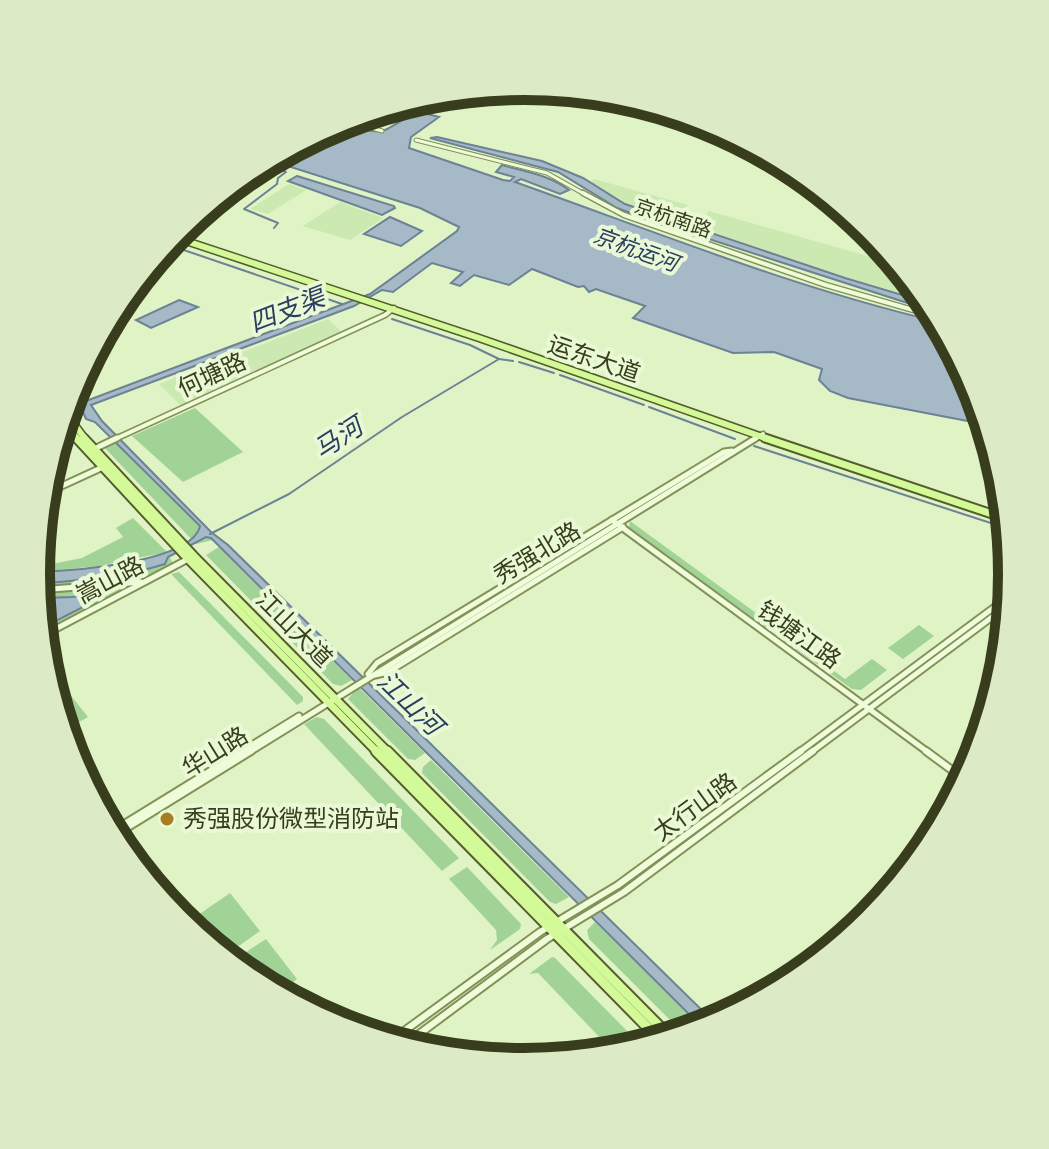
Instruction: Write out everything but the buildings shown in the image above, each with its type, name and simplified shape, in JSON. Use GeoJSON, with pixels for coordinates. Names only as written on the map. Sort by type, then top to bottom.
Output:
{"type":"FeatureCollection","features":[{"type":"Feature","properties":{"kind":"main road","name":"运东大道"},"geometry":{"type":"LineString","coordinates":[[188,240],[995,513]]}},
{"type":"Feature","properties":{"kind":"main road","name":"江山大道"},"geometry":{"type":"LineString","coordinates":[[74,425],[90,451]]}},
{"type":"Feature","properties":{"kind":"main road","name":"江山大道"},"geometry":{"type":"LineString","coordinates":[[72,431],[188,559],[331,698]]}},
{"type":"Feature","properties":{"kind":"main road","name":"江山大道"},"geometry":{"type":"LineString","coordinates":[[104,467],[652,1032]]}},
{"type":"Feature","properties":{"kind":"main road","name":"江山大道"},"geometry":{"type":"LineString","coordinates":[[555,929],[661,1029]]}},
{"type":"Feature","properties":{"kind":"street"},"geometry":{"type":"LineString","coordinates":[[368,127],[382,131]]}},
{"type":"Feature","properties":{"kind":"street","name":"京杭南路"},"geometry":{"type":"LineString","coordinates":[[416,140],[547,173],[608,209],[636,220],[826,285],[920,312]]}},
{"type":"Feature","properties":{"kind":"street","name":"何塘路"},"geometry":{"type":"LineString","coordinates":[[90,451],[385,315],[394,308]]}},
{"type":"Feature","properties":{"kind":"street"},"geometry":{"type":"LineString","coordinates":[[331,698],[368,675],[377,663],[617,524],[724,452],[732,451],[760,434]]}},
{"type":"Feature","properties":{"kind":"street"},"geometry":{"type":"LineString","coordinates":[[368,675],[388,672],[760,434]]}},
{"type":"Feature","properties":{"kind":"street"},"geometry":{"type":"LineString","coordinates":[[58,488],[104,467]]}},
{"type":"Feature","properties":{"kind":"street","name":"钱塘江路"},"geometry":{"type":"LineString","coordinates":[[617,524],[955,773]]}},
{"type":"Feature","properties":{"kind":"street","name":"嵩山路"},"geometry":{"type":"LineString","coordinates":[[53,630],[188,559]]}},
{"type":"Feature","properties":{"kind":"street"},"geometry":{"type":"LineString","coordinates":[[50,589],[146,581]]}},
{"type":"Feature","properties":{"kind":"street","name":"太行山路"},"geometry":{"type":"LineString","coordinates":[[402,1033],[555,929],[582,919],[606,904],[998,605]]}},
{"type":"Feature","properties":{"kind":"street","name":"太行山路"},"geometry":{"type":"LineString","coordinates":[[416,1036],[574,912],[997,613]]}},
{"type":"Feature","properties":{"kind":"street","name":"华山路"},"geometry":{"type":"LineString","coordinates":[[123,827],[331,698]]}},
{"type":"Feature","properties":{"kind":"green space"},"geometry":{"type":"Polygon","coordinates":[[[594,179],[688,205],[674,218],[709,229],[717,221],[704,217],[709,211],[878,259],[907,295],[844,277],[626,203],[591,182],[594,179]]]}},
{"type":"Feature","properties":{"kind":"green space"},"geometry":{"type":"Polygon","coordinates":[[[289,184],[306,190],[268,214],[250,209],[289,184]]]}},
{"type":"Feature","properties":{"kind":"green space"},"geometry":{"type":"Polygon","coordinates":[[[340,202],[383,218],[350,240],[303,226],[340,202]]]}},
{"type":"Feature","properties":{"kind":"green space"},"geometry":{"type":"Polygon","coordinates":[[[328,319],[343,333],[181,406],[159,384],[328,319]]]}},
{"type":"Feature","properties":{"kind":"green space"},"geometry":{"type":"Polygon","coordinates":[[[195,408],[243,452],[183,482],[132,436],[195,408]]]}},
{"type":"Feature","properties":{"kind":"green space"},"geometry":{"type":"Polygon","coordinates":[[[114,441],[213,540],[196,544],[103,446],[114,441]]]}},
{"type":"Feature","properties":{"kind":"green space"},"geometry":{"type":"Polygon","coordinates":[[[133,518],[167,552],[99,566],[50,571],[50,564],[82,558],[123,537],[116,528],[133,518]]]}},
{"type":"Feature","properties":{"kind":"green space"},"geometry":{"type":"Polygon","coordinates":[[[630,521],[774,626],[763,627],[629,527],[630,521]]]}},
{"type":"Feature","properties":{"kind":"green space"},"geometry":{"type":"Polygon","coordinates":[[[219,547],[352,680],[341,686],[333,684],[206,555],[219,547]]]}},
{"type":"Feature","properties":{"kind":"green space"},"geometry":{"type":"Polygon","coordinates":[[[169,556],[174,565],[140,579],[50,589],[50,583],[106,577],[169,556]]]}},
{"type":"Feature","properties":{"kind":"green space"},"geometry":{"type":"Polygon","coordinates":[[[179,572],[303,697],[303,701],[297,705],[171,574],[179,572]]]}},
{"type":"Feature","properties":{"kind":"green space"},"geometry":{"type":"Polygon","coordinates":[[[132,586],[53,627],[51,591],[132,586]]]}},
{"type":"Feature","properties":{"kind":"green space"},"geometry":{"type":"Polygon","coordinates":[[[919,625],[934,636],[903,659],[888,648],[919,625]]]}},
{"type":"Feature","properties":{"kind":"green space"},"geometry":{"type":"Polygon","coordinates":[[[788,637],[845,679],[872,659],[887,670],[861,690],[852,689],[785,641],[788,637]]]}},
{"type":"Feature","properties":{"kind":"green space"},"geometry":{"type":"Polygon","coordinates":[[[63,686],[88,717],[74,725],[63,686]]]}},
{"type":"Feature","properties":{"kind":"green space"},"geometry":{"type":"Polygon","coordinates":[[[358,687],[425,753],[415,760],[408,759],[348,699],[358,687]]]}},
{"type":"Feature","properties":{"kind":"green space"},"geometry":{"type":"Polygon","coordinates":[[[317,717],[324,719],[459,858],[442,871],[304,724],[317,717]]]}},
{"type":"Feature","properties":{"kind":"green space"},"geometry":{"type":"Polygon","coordinates":[[[431,760],[569,897],[556,904],[550,902],[422,773],[423,767],[431,760]]]}},
{"type":"Feature","properties":{"kind":"green space"},"geometry":{"type":"Polygon","coordinates":[[[467,867],[521,924],[520,929],[490,950],[497,940],[496,930],[449,879],[467,867]]]}},
{"type":"Feature","properties":{"kind":"green space"},"geometry":{"type":"Polygon","coordinates":[[[230,893],[260,931],[234,949],[196,916],[230,893]]]}},
{"type":"Feature","properties":{"kind":"green space"},"geometry":{"type":"Polygon","coordinates":[[[595,922],[693,1018],[675,1025],[589,939],[587,930],[595,922]]]}},
{"type":"Feature","properties":{"kind":"green space"},"geometry":{"type":"Polygon","coordinates":[[[266,939],[297,979],[289,986],[242,955],[266,939]]]}},
{"type":"Feature","properties":{"kind":"green space"},"geometry":{"type":"Polygon","coordinates":[[[552,957],[555,958],[632,1036],[604,1042],[538,973],[529,974],[552,957]]]}},
{"type":"Feature","properties":{"kind":"water","name":"京杭运河"},"geometry":{"type":"Polygon","coordinates":[[[420,112],[439,117],[411,137],[409,148],[503,180],[510,181],[514,177],[496,172],[502,165],[537,174],[569,190],[560,194],[521,179],[515,182],[773,274],[923,318],[950,365],[974,422],[848,398],[830,391],[819,380],[822,369],[774,352],[733,353],[633,318],[645,306],[596,289],[589,292],[584,286],[578,287],[532,269],[509,285],[474,275],[460,286],[451,283],[463,272],[432,263],[393,292],[382,290],[354,306],[91,405],[102,421],[211,532],[228,545],[705,1013],[693,1018],[211,538],[206,537],[168,557],[165,564],[134,572],[50,583],[50,571],[100,567],[153,557],[176,549],[192,539],[200,526],[95,422],[86,419],[82,410],[79,411],[82,402],[370,294],[457,231],[459,227],[420,208],[285,165],[362,129],[379,131],[420,112]]]}},
{"type":"Feature","properties":{"kind":"water"},"geometry":{"type":"Polygon","coordinates":[[[430,138],[542,161],[583,178],[625,204],[909,297],[915,305],[617,208],[558,172],[430,138]]]}},
{"type":"Feature","properties":{"kind":"water"},"geometry":{"type":"Polygon","coordinates":[[[297,176],[395,208],[382,215],[288,181],[297,176]]]}},
{"type":"Feature","properties":{"kind":"water"},"geometry":{"type":"Polygon","coordinates":[[[390,217],[422,231],[401,246],[364,234],[390,217]]]}},
{"type":"Feature","properties":{"kind":"water"},"geometry":{"type":"Polygon","coordinates":[[[179,300],[198,307],[151,328],[136,320],[179,300]]]}},
{"type":"Feature","properties":{"kind":"water"},"geometry":{"type":"Polygon","coordinates":[[[88,593],[95,598],[53,623],[51,598],[88,593]]]}},
{"type":"Feature","properties":{"kind":"waterway"},"geometry":{"type":"LineString","coordinates":[[274,228],[278,223],[244,209],[277,184],[278,178],[286,172],[279,169]]}},
{"type":"Feature","properties":{"kind":"waterway","name":"四支渠"},"geometry":{"type":"LineString","coordinates":[[180,249],[342,304]]}},
{"type":"Feature","properties":{"kind":"waterway"},"geometry":{"type":"LineString","coordinates":[[392,319],[470,345],[499,359]]}},
{"type":"Feature","properties":{"kind":"waterway","name":"马河"},"geometry":{"type":"LineString","coordinates":[[210,534],[289,494],[402,417],[499,359]]}},
{"type":"Feature","properties":{"kind":"waterway"},"geometry":{"type":"LineString","coordinates":[[499,359],[513,361]]}},
{"type":"Feature","properties":{"kind":"waterway"},"geometry":{"type":"LineString","coordinates":[[519,362],[554,373]]}},
{"type":"Feature","properties":{"kind":"waterway"},"geometry":{"type":"LineString","coordinates":[[560,375],[644,405]]}},
{"type":"Feature","properties":{"kind":"waterway"},"geometry":{"type":"LineString","coordinates":[[649,407],[735,439]]}},
{"type":"Feature","properties":{"kind":"waterway"},"geometry":{"type":"LineString","coordinates":[[754,446],[996,525]]}},
{"type":"Feature","properties":{"kind":"place","name":"秀强股份微型消防站"},"geometry":{"type":"Point","coordinates":[167,819]}},
{"type":"Feature","properties":{"kind":"water label","name":"江山河"},"geometry":{"type":"Point","coordinates":[410,703]}}]}
